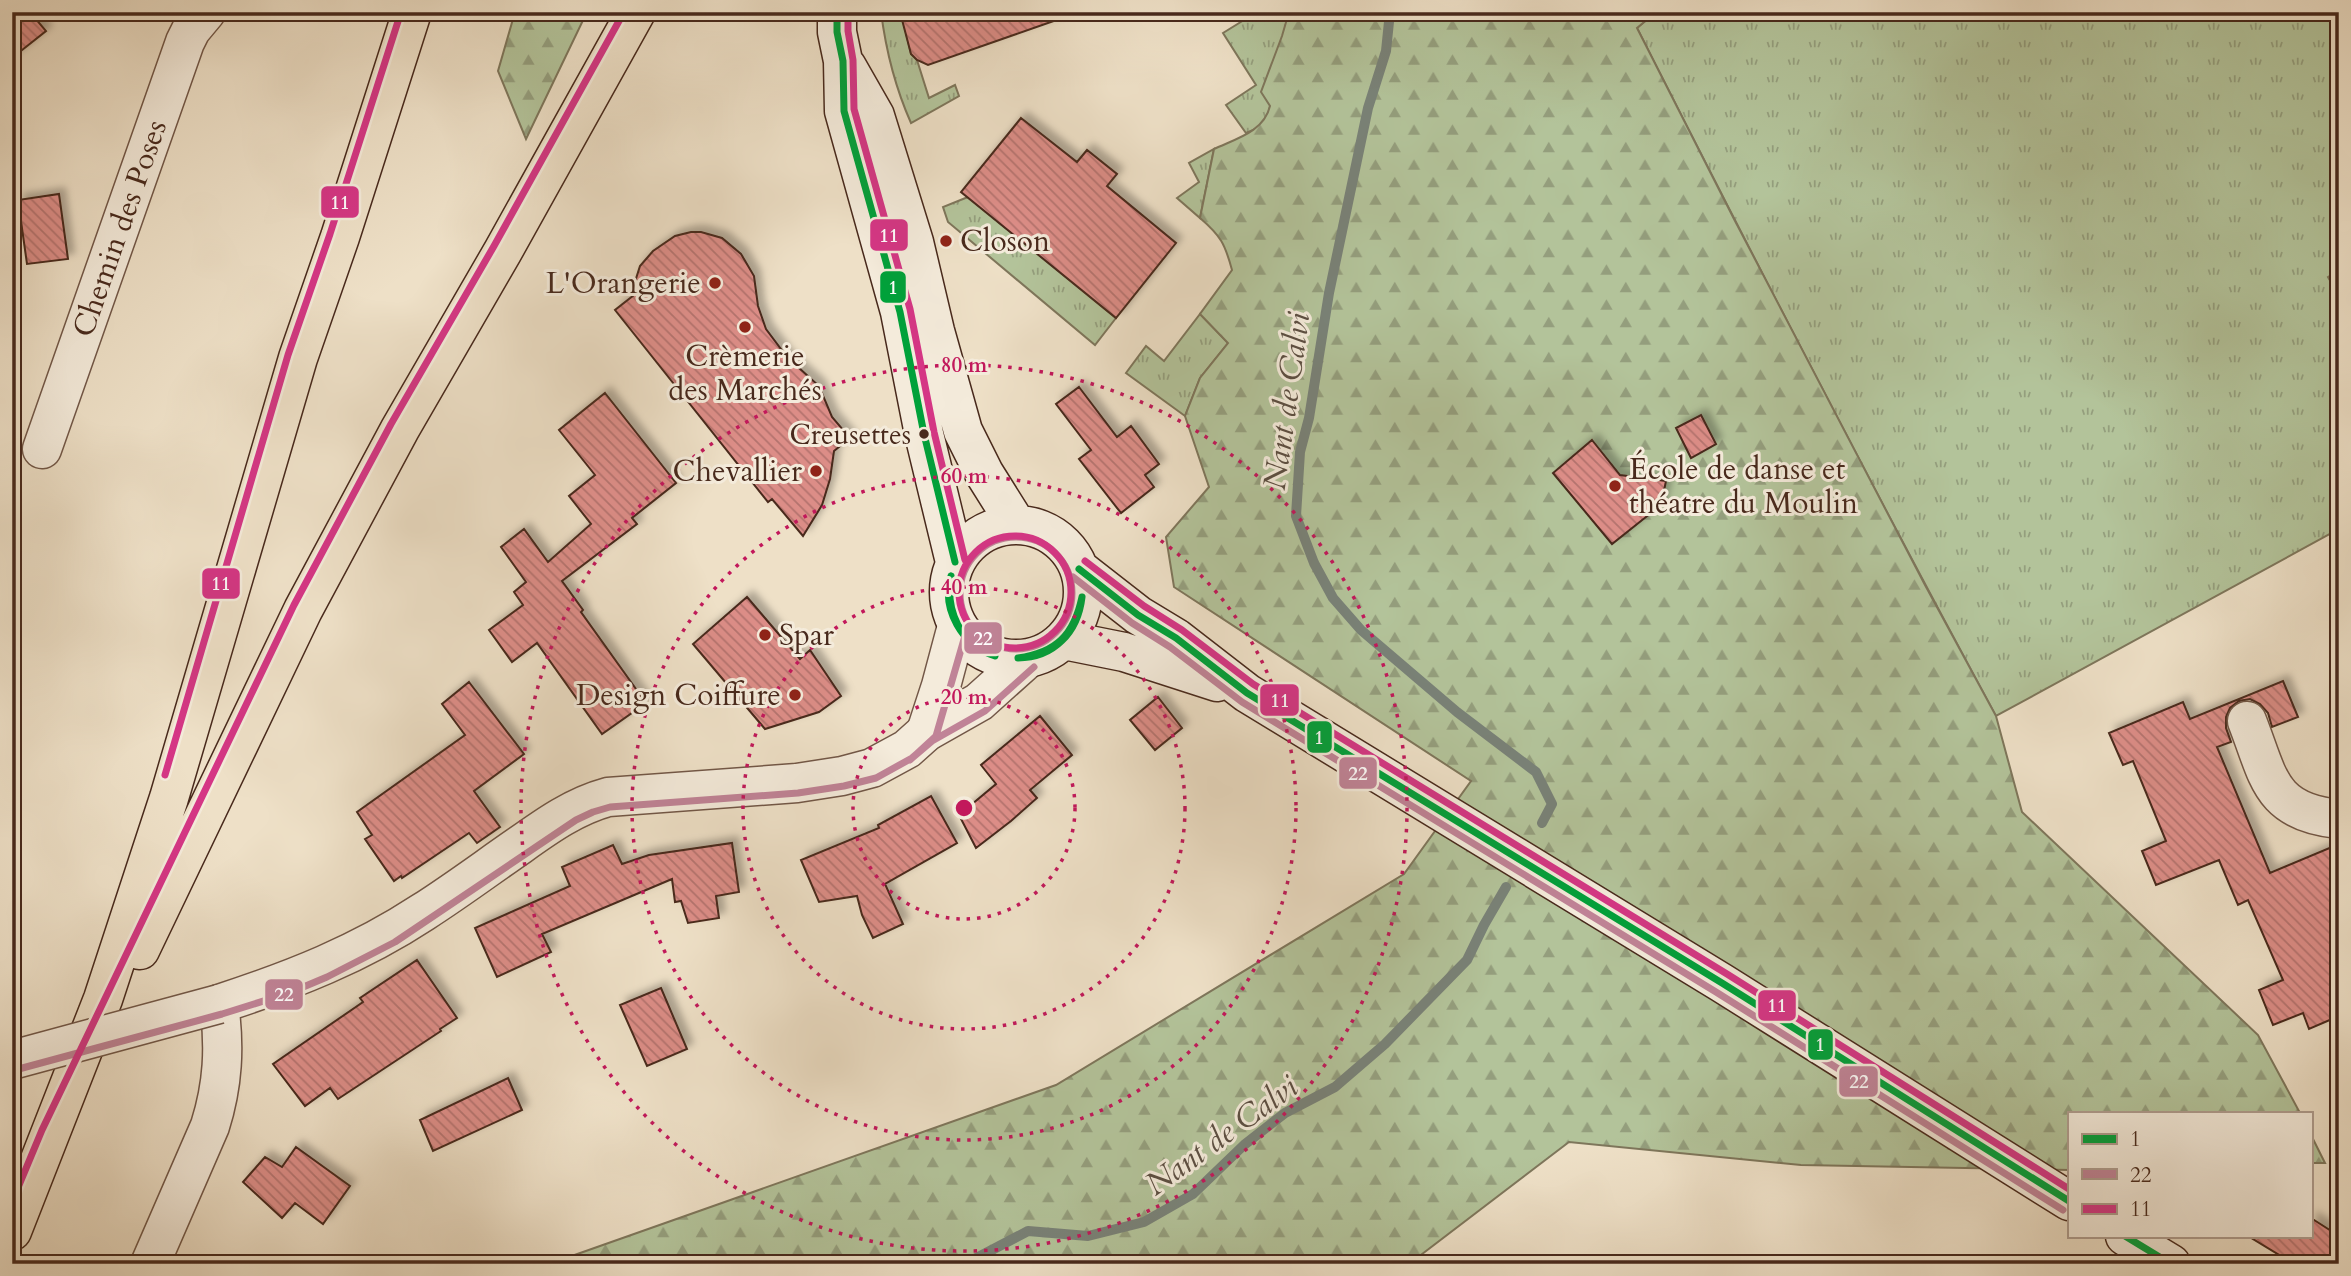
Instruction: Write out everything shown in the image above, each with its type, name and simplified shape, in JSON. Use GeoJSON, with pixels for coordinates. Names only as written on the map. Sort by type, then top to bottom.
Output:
{"type":"FeatureCollection","features":[{"type":"Feature","properties":{"kind":"highway"},"geometry":{"type":"LineString","coordinates":[[12,1231],[103,999],[169,798],[298,358],[412,12]]}},
{"type":"Feature","properties":{"kind":"highway"},"geometry":{"type":"LineString","coordinates":[[340,237],[428,12]]}},
{"type":"Feature","properties":{"kind":"highway"},"geometry":{"type":"LineString","coordinates":[[51,1135],[303,610],[400,429],[636,12]]}},
{"type":"Feature","properties":{"kind":"main road","name":"Chemin des Poses"},"geometry":{"type":"LineString","coordinates":[[42,449],[185,42],[206,12]]}},
{"type":"Feature","properties":{"kind":"main road"},"geometry":{"type":"LineString","coordinates":[[837,12],[837,32],[843,61],[844,111],[900,312],[924,434],[955,562],[947,594],[957,626],[975,647],[999,658],[1027,659],[1047,653],[1064,640],[1078,620],[1084,594],[1079,569],[1065,546],[1043,530],[1016,524],[980,534],[955,562]]}},
{"type":"Feature","properties":{"kind":"main road"},"geometry":{"type":"LineString","coordinates":[[843,61],[874,117],[914,242],[963,431],[984,473],[1016,524]]}},
{"type":"Feature","properties":{"kind":"main road"},"geometry":{"type":"LineString","coordinates":[[1079,569],[1247,693],[2068,1200]]}},
{"type":"Feature","properties":{"kind":"main road"},"geometry":{"type":"LineString","coordinates":[[926,732],[957,626]]}},
{"type":"Feature","properties":{"kind":"main road"},"geometry":{"type":"LineString","coordinates":[[1064,640],[1124,652],[1247,693]]}},
{"type":"Feature","properties":{"kind":"main road"},"geometry":{"type":"LineString","coordinates":[[12,1060],[219,1004],[286,982],[379,939],[424,912],[547,826],[589,802],[608,797],[797,783],[872,768],[907,750],[926,732],[979,702],[1027,659]]}},
{"type":"Feature","properties":{"kind":"main road"},"geometry":{"type":"LineString","coordinates":[[2247,721],[2273,786],[2280,796],[2298,809],[2339,819]]}},
{"type":"Feature","properties":{"kind":"main road"},"geometry":{"type":"LineString","coordinates":[[150,1264],[217,1105],[224,1058],[219,1004]]}},
{"type":"Feature","properties":{"kind":"main road"},"geometry":{"type":"LineString","coordinates":[[2128,1238],[2171,1264]]}},
{"type":"Feature","properties":{"kind":"green space"},"geometry":{"type":"Polygon","coordinates":[[[515,12],[587,12],[526,139],[498,71],[515,12]]]}},
{"type":"Feature","properties":{"kind":"green space"},"geometry":{"type":"Polygon","coordinates":[[[881,12],[901,12],[911,54],[917,60],[929,98],[955,85],[959,96],[911,123],[892,69],[881,12]]]}},
{"type":"Feature","properties":{"kind":"green space"},"geometry":{"type":"Polygon","coordinates":[[[1257,12],[1289,12],[1268,116],[1258,128],[1246,133],[1226,105],[1256,85],[1223,33],[1257,12]]]}},
{"type":"Feature","properties":{"kind":"green space"},"geometry":{"type":"Polygon","coordinates":[[[1289,12],[1656,12],[1637,28],[1734,219],[1996,716],[2022,812],[2258,1035],[2299,1112],[2068,1112],[2068,1170],[1801,1165],[1569,1142],[1409,1264],[549,1264],[1056,1085],[1404,874],[1471,781],[1174,587],[1166,537],[1209,487],[1185,416],[1200,378],[1228,343],[1200,314],[1232,270],[1221,241],[1200,218],[1214,149],[1248,134],[1267,115],[1270,106],[1261,92],[1289,12]]]}},
{"type":"Feature","properties":{"kind":"green space"},"geometry":{"type":"Polygon","coordinates":[[[1656,12],[2339,12],[2339,270],[2328,277],[2339,296],[2339,529],[1996,716],[1814,374],[1637,28],[1656,12]]]}},
{"type":"Feature","properties":{"kind":"green space"},"geometry":{"type":"Polygon","coordinates":[[[1214,149],[1200,218],[1177,198],[1199,182],[1189,163],[1214,149]]]}},
{"type":"Feature","properties":{"kind":"green space"},"geometry":{"type":"Polygon","coordinates":[[[968,197],[1116,318],[1095,345],[948,222],[943,207],[968,197]]]}},
{"type":"Feature","properties":{"kind":"green space"},"geometry":{"type":"Polygon","coordinates":[[[1200,314],[1228,343],[1200,378],[1185,416],[1126,373],[1146,346],[1164,361],[1200,314]]]}},
{"type":"Feature","properties":{"kind":"green space"},"geometry":{"type":"Polygon","coordinates":[[[2312,1137],[2325,1163],[2312,1163],[2312,1137]]]}},
{"type":"Feature","properties":{"kind":"building"},"geometry":{"type":"Polygon","coordinates":[[[12,12],[30,12],[46,31],[12,58],[12,12]]]}},
{"type":"Feature","properties":{"kind":"building"},"geometry":{"type":"Polygon","coordinates":[[[900,12],[1064,12],[1065,17],[928,65],[911,54],[900,12]]]}},
{"type":"Feature","properties":{"kind":"building"},"geometry":{"type":"Polygon","coordinates":[[[1021,118],[1077,162],[1087,150],[1117,174],[1107,186],[1176,243],[1116,318],[961,192],[1021,118]]]}},
{"type":"Feature","properties":{"kind":"building"},"geometry":{"type":"Polygon","coordinates":[[[59,194],[68,259],[27,264],[18,200],[59,194]]]}},
{"type":"Feature","properties":{"kind":"building"},"geometry":{"type":"Polygon","coordinates":[[[691,232],[722,238],[741,254],[754,276],[758,306],[766,329],[787,357],[819,386],[832,417],[850,438],[834,451],[830,479],[822,505],[803,536],[772,499],[768,502],[615,310],[634,295],[640,266],[653,251],[675,236],[691,232]]]}},
{"type":"Feature","properties":{"kind":"building"},"geometry":{"type":"Polygon","coordinates":[[[1079,387],[1117,437],[1131,426],[1159,464],[1145,475],[1154,487],[1121,513],[1079,459],[1091,450],[1056,404],[1079,387]]]}},
{"type":"Feature","properties":{"kind":"building"},"geometry":{"type":"Polygon","coordinates":[[[605,393],[676,483],[632,518],[637,524],[562,581],[646,703],[602,734],[537,643],[512,662],[489,630],[523,605],[514,592],[526,582],[501,547],[524,529],[548,562],[591,524],[569,496],[595,475],[559,430],[605,393]]]}},
{"type":"Feature","properties":{"kind":"building"},"geometry":{"type":"Polygon","coordinates":[[[1701,415],[1716,444],[1691,458],[1676,428],[1701,415]]]}},
{"type":"Feature","properties":{"kind":"building"},"geometry":{"type":"Polygon","coordinates":[[[1592,440],[1620,475],[1666,481],[1661,505],[1612,544],[1553,473],[1592,440]]]}},
{"type":"Feature","properties":{"kind":"building"},"geometry":{"type":"Polygon","coordinates":[[[747,597],[800,659],[810,650],[841,696],[819,712],[765,729],[693,644],[747,597]]]}},
{"type":"Feature","properties":{"kind":"building"},"geometry":{"type":"Polygon","coordinates":[[[2283,681],[2298,717],[2272,727],[2268,713],[2260,704],[2250,699],[2239,701],[2230,708],[2226,717],[2226,728],[2231,742],[2217,747],[2270,873],[2339,844],[2339,1016],[2309,1029],[2303,1013],[2273,1025],[2259,990],[2283,980],[2248,900],[2238,905],[2219,860],[2156,885],[2142,851],[2166,841],[2133,761],[2123,765],[2109,733],[2183,702],[2190,719],[2283,681]]]}},
{"type":"Feature","properties":{"kind":"building"},"geometry":{"type":"Polygon","coordinates":[[[469,682],[524,754],[474,791],[500,827],[477,843],[469,833],[394,881],[365,839],[372,835],[357,812],[465,735],[442,704],[469,682]]]}},
{"type":"Feature","properties":{"kind":"building"},"geometry":{"type":"Polygon","coordinates":[[[1158,697],[1182,728],[1155,750],[1130,720],[1158,697]]]}},
{"type":"Feature","properties":{"kind":"building"},"geometry":{"type":"Polygon","coordinates":[[[1040,716],[1072,755],[1030,790],[1037,798],[976,848],[959,815],[996,784],[981,765],[1040,716]]]}},
{"type":"Feature","properties":{"kind":"building"},"geometry":{"type":"Polygon","coordinates":[[[931,796],[957,843],[885,884],[903,924],[873,938],[857,896],[819,902],[801,860],[879,828],[878,825],[931,796]]]}},
{"type":"Feature","properties":{"kind":"building"},"geometry":{"type":"Polygon","coordinates":[[[732,843],[739,892],[716,896],[719,918],[688,923],[681,901],[675,902],[672,879],[542,934],[551,952],[497,977],[475,928],[570,886],[562,867],[613,845],[622,864],[649,855],[732,843]]]}},
{"type":"Feature","properties":{"kind":"building"},"geometry":{"type":"Polygon","coordinates":[[[417,960],[457,1018],[338,1099],[330,1088],[305,1106],[273,1064],[363,1002],[360,998],[417,960]]]}},
{"type":"Feature","properties":{"kind":"building"},"geometry":{"type":"Polygon","coordinates":[[[661,988],[687,1049],[647,1066],[620,1005],[661,988]]]}},
{"type":"Feature","properties":{"kind":"building"},"geometry":{"type":"Polygon","coordinates":[[[508,1078],[522,1110],[433,1151],[420,1120],[508,1078]]]}},
{"type":"Feature","properties":{"kind":"building"},"geometry":{"type":"Polygon","coordinates":[[[296,1147],[350,1186],[323,1224],[295,1203],[282,1218],[243,1182],[265,1157],[282,1167],[296,1147]]]}},
{"type":"Feature","properties":{"kind":"building"},"geometry":{"type":"Polygon","coordinates":[[[2312,1219],[2339,1236],[2339,1264],[2294,1264],[2251,1238],[2312,1238],[2312,1219]]]}},
{"type":"Feature","properties":{"kind":"waterway","name":"Nant de Calvi"},"geometry":{"type":"LineString","coordinates":[[1390,12],[1386,51],[1368,108],[1329,293],[1309,418],[1300,452],[1296,516],[1314,563],[1333,598],[1361,630],[1457,712],[1536,772],[1552,804],[1542,823]]}},
{"type":"Feature","properties":{"kind":"waterway","name":"Nant de Calvi"},"geometry":{"type":"LineString","coordinates":[[965,1264],[1028,1231],[1088,1236],[1144,1222],[1193,1194],[1244,1145],[1285,1113],[1335,1087],[1385,1044],[1467,960],[1506,887]]}},
{"type":"Feature","properties":{"kind":"transit line","name":"11"},"geometry":{"type":"LineString","coordinates":[[165,775],[288,355],[401,12]]}},
{"type":"Feature","properties":{"kind":"transit line","name":"11"},"geometry":{"type":"LineString","coordinates":[[12,1202],[42,1130],[294,605],[391,424],[624,12]]}},
{"type":"Feature","properties":{"kind":"transit line","name":"1"},"geometry":{"type":"LineString","coordinates":[[837,12],[837,32],[843,61],[844,111],[900,312],[924,434],[955,562]]}},
{"type":"Feature","properties":{"kind":"transit line","name":"11"},"geometry":{"type":"LineString","coordinates":[[848,12],[854,109],[910,309],[934,432],[965,560]]}},
{"type":"Feature","properties":{"kind":"transit line","name":"11"},"geometry":{"type":"LineString","coordinates":[[1015,536],[1036,540],[1055,552],[1067,571],[1071,592],[1067,613],[1055,632],[1036,644],[1015,648],[994,644],[975,632],[963,613],[959,592],[963,571],[975,552],[994,540],[1015,536]]}},
{"type":"Feature","properties":{"kind":"transit line","name":"22"},"geometry":{"type":"LineString","coordinates":[[1016,537],[1037,541],[1056,553],[1068,572],[1072,593],[1068,614],[1056,633],[1037,645],[1016,649],[995,645],[976,633],[964,614],[960,593],[964,572],[976,553],[995,541],[1016,537]]}},
{"type":"Feature","properties":{"kind":"transit line","name":"11"},"geometry":{"type":"LineString","coordinates":[[1085,561],[1253,684],[1727,974],[2068,1188]]}},
{"type":"Feature","properties":{"kind":"transit line","name":"1"},"geometry":{"type":"LineString","coordinates":[[1079,569],[1247,693],[1722,983],[2068,1200]]}},
{"type":"Feature","properties":{"kind":"transit line","name":"1"},"geometry":{"type":"LineString","coordinates":[[951,576],[950,601],[958,624],[973,643],[995,656]]}},
{"type":"Feature","properties":{"kind":"transit line","name":"1"},"geometry":{"type":"LineString","coordinates":[[951,576],[949,601],[957,625],[973,644],[995,656]]}},
{"type":"Feature","properties":{"kind":"transit line","name":"22"},"geometry":{"type":"LineString","coordinates":[[1073,577],[1242,702],[1716,992],[2063,1210]]}},
{"type":"Feature","properties":{"kind":"transit line","name":"1"},"geometry":{"type":"LineString","coordinates":[[1018,658],[1043,653],[1062,641],[1075,621],[1082,597]]}},
{"type":"Feature","properties":{"kind":"transit line","name":"1"},"geometry":{"type":"LineString","coordinates":[[1018,658],[1043,652],[1061,640],[1074,622],[1082,597]]}},
{"type":"Feature","properties":{"kind":"transit line","name":"22"},"geometry":{"type":"LineString","coordinates":[[910,760],[936,736],[967,629]]}},
{"type":"Feature","properties":{"kind":"transit line","name":"22"},"geometry":{"type":"LineString","coordinates":[[15,1070],[222,1014],[289,993],[327,977],[395,942],[576,820],[593,812],[610,807],[798,793],[876,778],[912,758],[932,741],[985,711],[1034,667]]}},
{"type":"Feature","properties":{"kind":"transit line","name":"1"},"geometry":{"type":"LineString","coordinates":[[2128,1238],[2171,1264]]}},
{"type":"Feature","properties":{"kind":"place","name":"Closon"},"geometry":{"type":"Point","coordinates":[946,241]}},
{"type":"Feature","properties":{"kind":"place","name":"L'Orangerie"},"geometry":{"type":"Point","coordinates":[715,283]}},
{"type":"Feature","properties":{"kind":"place","name":"Crèmerie des Marchés"},"geometry":{"type":"Point","coordinates":[745,327]}},
{"type":"Feature","properties":{"kind":"place","name":"Creusettes"},"geometry":{"type":"Point","coordinates":[924,434]}},
{"type":"Feature","properties":{"kind":"place","name":"Chevallier"},"geometry":{"type":"Point","coordinates":[816,471]}},
{"type":"Feature","properties":{"kind":"place","name":"École de danse et théatre du Moulin"},"geometry":{"type":"Point","coordinates":[1615,486]}},
{"type":"Feature","properties":{"kind":"place","name":"Spar"},"geometry":{"type":"Point","coordinates":[765,635]}},
{"type":"Feature","properties":{"kind":"place","name":"Design Coiffure"},"geometry":{"type":"Point","coordinates":[795,695]}}]}
